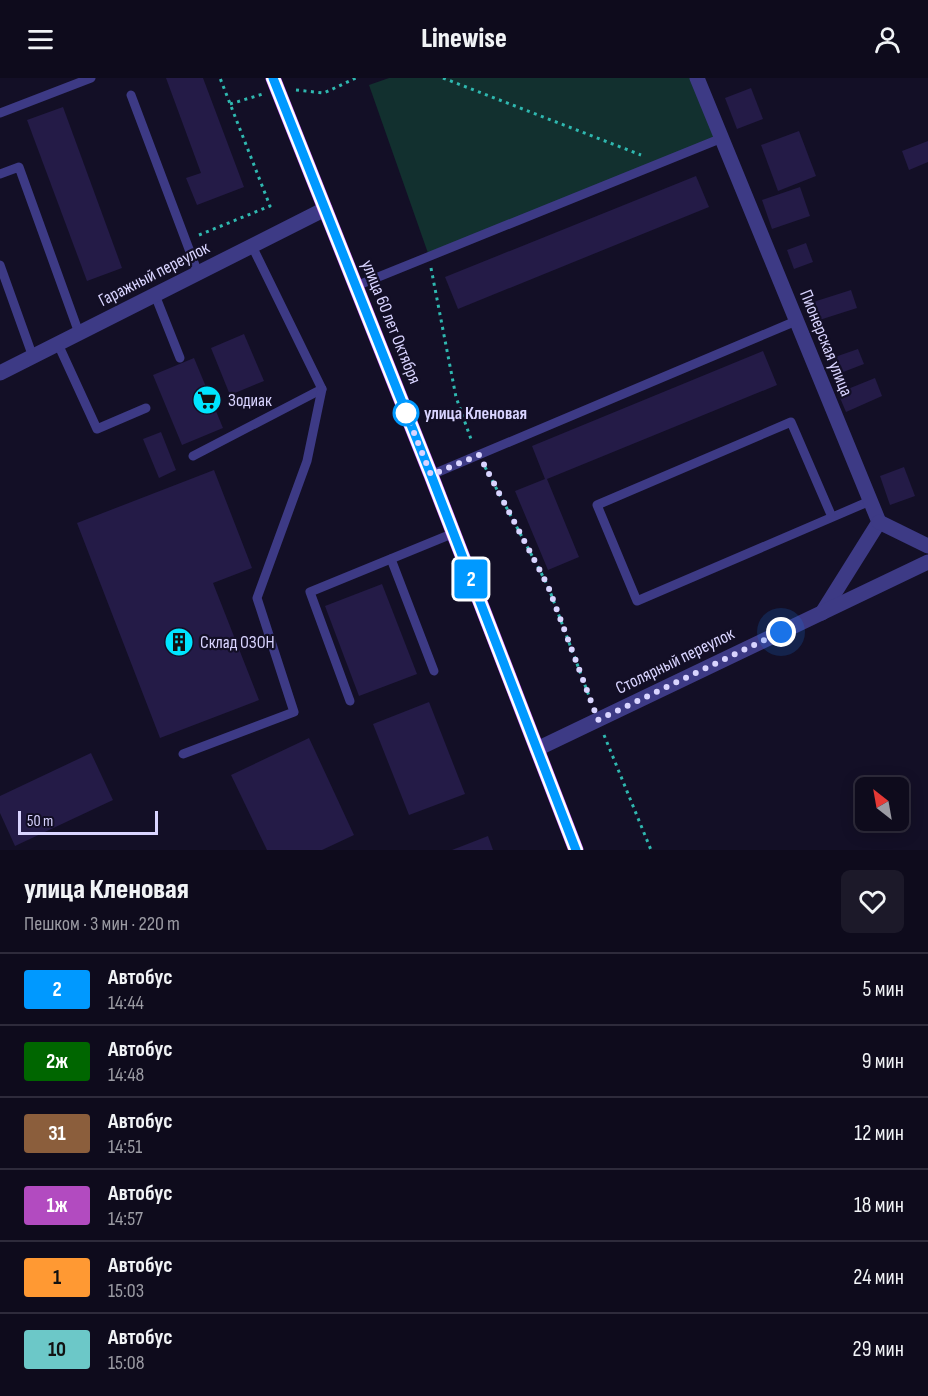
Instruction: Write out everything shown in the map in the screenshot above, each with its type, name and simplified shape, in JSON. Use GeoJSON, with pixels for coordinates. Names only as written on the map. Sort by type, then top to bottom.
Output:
{"type":"FeatureCollection","features":[{"type":"Feature","properties":{"kind":"main road","name":"улица 60 лет Октября"},"geometry":{"type":"LineString","coordinates":[[275,83],[454,533],[576,850]]}},
{"type":"Feature","properties":{"kind":"street","name":"Пионерская улица"},"geometry":{"type":"LineString","coordinates":[[697,78],[879,522]]}},
{"type":"Feature","properties":{"kind":"street","name":"Гаражный переулок"},"geometry":{"type":"LineString","coordinates":[[0,373],[325,209]]}},
{"type":"Feature","properties":{"kind":"street"},"geometry":{"type":"LineString","coordinates":[[822,613],[879,522],[928,546]]}},
{"type":"Feature","properties":{"kind":"street","name":"Столярный переулок"},"geometry":{"type":"LineString","coordinates":[[537,749],[928,562]]}},
{"type":"Feature","properties":{"kind":"lane"},"geometry":{"type":"LineString","coordinates":[[0,113],[90,78]]}},
{"type":"Feature","properties":{"kind":"lane"},"geometry":{"type":"LineString","coordinates":[[131,95],[198,273]]}},
{"type":"Feature","properties":{"kind":"lane"},"geometry":{"type":"LineString","coordinates":[[356,286],[722,138]]}},
{"type":"Feature","properties":{"kind":"lane"},"geometry":{"type":"LineString","coordinates":[[0,174],[19,167],[79,333]]}},
{"type":"Feature","properties":{"kind":"lane"},"geometry":{"type":"LineString","coordinates":[[183,754],[294,712],[256,598],[307,461],[322,389],[252,246]]}},
{"type":"Feature","properties":{"kind":"lane"},"geometry":{"type":"LineString","coordinates":[[0,265],[33,357]]}},
{"type":"Feature","properties":{"kind":"lane"},"geometry":{"type":"LineString","coordinates":[[155,295],[180,358]]}},
{"type":"Feature","properties":{"kind":"lane"},"geometry":{"type":"LineString","coordinates":[[431,475],[796,321]]}},
{"type":"Feature","properties":{"kind":"lane"},"geometry":{"type":"LineString","coordinates":[[58,344],[97,429],[146,408]]}},
{"type":"Feature","properties":{"kind":"lane"},"geometry":{"type":"LineString","coordinates":[[193,456],[322,389]]}},
{"type":"Feature","properties":{"kind":"lane"},"geometry":{"type":"LineString","coordinates":[[832,517],[791,422],[597,505],[637,601],[870,501]]}},
{"type":"Feature","properties":{"kind":"lane"},"geometry":{"type":"LineString","coordinates":[[350,700],[310,592],[454,533]]}},
{"type":"Feature","properties":{"kind":"lane"},"geometry":{"type":"LineString","coordinates":[[391,559],[434,671]]}},
{"type":"Feature","properties":{"kind":"path"},"geometry":{"type":"LineString","coordinates":[[186,241],[270,206],[220,78]]}},
{"type":"Feature","properties":{"kind":"path"},"geometry":{"type":"LineString","coordinates":[[230,104],[275,83],[324,93],[356,78]]}},
{"type":"Feature","properties":{"kind":"path"},"geometry":{"type":"LineString","coordinates":[[443,78],[660,163]]}},
{"type":"Feature","properties":{"kind":"path"},"geometry":{"type":"LineString","coordinates":[[429,256],[456,397],[469,437],[548,586],[598,720],[651,850]]}},
{"type":"Feature","properties":{"kind":"green space"},"geometry":{"type":"Polygon","coordinates":[[[389,78],[694,78],[722,138],[429,256],[369,85],[389,78]]]}},
{"type":"Feature","properties":{"kind":"building"},"geometry":{"type":"Polygon","coordinates":[[[166,78],[203,78],[244,187],[197,205],[186,178],[201,173],[166,78]]]}},
{"type":"Feature","properties":{"kind":"building"},"geometry":{"type":"Polygon","coordinates":[[[751,88],[763,119],[737,129],[725,98],[751,88]]]}},
{"type":"Feature","properties":{"kind":"building"},"geometry":{"type":"Polygon","coordinates":[[[63,107],[122,268],[87,281],[27,120],[63,107]]]}},
{"type":"Feature","properties":{"kind":"building"},"geometry":{"type":"Polygon","coordinates":[[[799,131],[816,176],[778,191],[761,145],[799,131]]]}},
{"type":"Feature","properties":{"kind":"building"},"geometry":{"type":"Polygon","coordinates":[[[928,141],[928,162],[909,170],[902,151],[928,141]]]}},
{"type":"Feature","properties":{"kind":"building"},"geometry":{"type":"Polygon","coordinates":[[[696,176],[709,207],[458,309],[445,277],[696,176]]]}},
{"type":"Feature","properties":{"kind":"building"},"geometry":{"type":"Polygon","coordinates":[[[800,187],[810,216],[772,229],[762,200],[800,187]]]}},
{"type":"Feature","properties":{"kind":"building"},"geometry":{"type":"Polygon","coordinates":[[[806,243],[813,262],[794,269],[787,250],[806,243]]]}},
{"type":"Feature","properties":{"kind":"building"},"geometry":{"type":"Polygon","coordinates":[[[851,290],[857,308],[810,323],[804,305],[851,290]]]}},
{"type":"Feature","properties":{"kind":"building"},"geometry":{"type":"Polygon","coordinates":[[[244,334],[264,381],[230,395],[211,348],[244,334]]]}},
{"type":"Feature","properties":{"kind":"building"},"geometry":{"type":"Polygon","coordinates":[[[858,349],[864,364],[838,374],[832,358],[858,349]]]}},
{"type":"Feature","properties":{"kind":"building"},"geometry":{"type":"Polygon","coordinates":[[[763,351],[777,385],[547,479],[579,557],[548,570],[515,491],[545,479],[532,446],[763,351]]]}},
{"type":"Feature","properties":{"kind":"building"},"geometry":{"type":"Polygon","coordinates":[[[194,358],[223,428],[182,445],[153,375],[194,358]]]}},
{"type":"Feature","properties":{"kind":"building"},"geometry":{"type":"Polygon","coordinates":[[[875,378],[882,396],[846,412],[838,393],[875,378]]]}},
{"type":"Feature","properties":{"kind":"building"},"geometry":{"type":"Polygon","coordinates":[[[161,432],[176,470],[159,478],[143,439],[161,432]]]}},
{"type":"Feature","properties":{"kind":"building"},"geometry":{"type":"Polygon","coordinates":[[[904,467],[915,496],[890,505],[880,476],[904,467]]]}},
{"type":"Feature","properties":{"kind":"building","name":"Склад ОЗОН"},"geometry":{"type":"Polygon","coordinates":[[[214,470],[252,568],[213,583],[259,700],[160,738],[77,523],[214,470]]]}},
{"type":"Feature","properties":{"kind":"building"},"geometry":{"type":"Polygon","coordinates":[[[382,584],[417,674],[359,696],[325,606],[382,584]]]}},
{"type":"Feature","properties":{"kind":"building"},"geometry":{"type":"Polygon","coordinates":[[[429,702],[465,794],[409,815],[373,724],[429,702]]]}},
{"type":"Feature","properties":{"kind":"building"},"geometry":{"type":"Polygon","coordinates":[[[309,738],[354,835],[322,850],[267,850],[231,775],[309,738]]]}},
{"type":"Feature","properties":{"kind":"building"},"geometry":{"type":"Polygon","coordinates":[[[91,753],[113,800],[15,846],[0,813],[0,796],[91,753]]]}},
{"type":"Feature","properties":{"kind":"building"},"geometry":{"type":"Polygon","coordinates":[[[488,836],[493,850],[452,850],[488,836]]]}},
{"type":"Feature","properties":{"kind":"bus line","name":"2"},"geometry":{"type":"LineString","coordinates":[[273,78],[431,475],[576,850]]}},
{"type":"Feature","properties":{"kind":"place","name":"Зодиак"},"geometry":{"type":"Point","coordinates":[207,400]}},
{"type":"Feature","properties":{"kind":"place","name":"улица Кленовая"},"geometry":{"type":"Point","coordinates":[406,413]}},
{"type":"Feature","properties":{"kind":"place","name":"Склад ОЗОН"},"geometry":{"type":"Point","coordinates":[179,642]}},
{"type":"Feature","properties":{"kind":"route"},"geometry":{"type":"LineString","coordinates":[[406,413],[431,475],[479,455],[548,586],[598,720],[781,632]]}}]}
